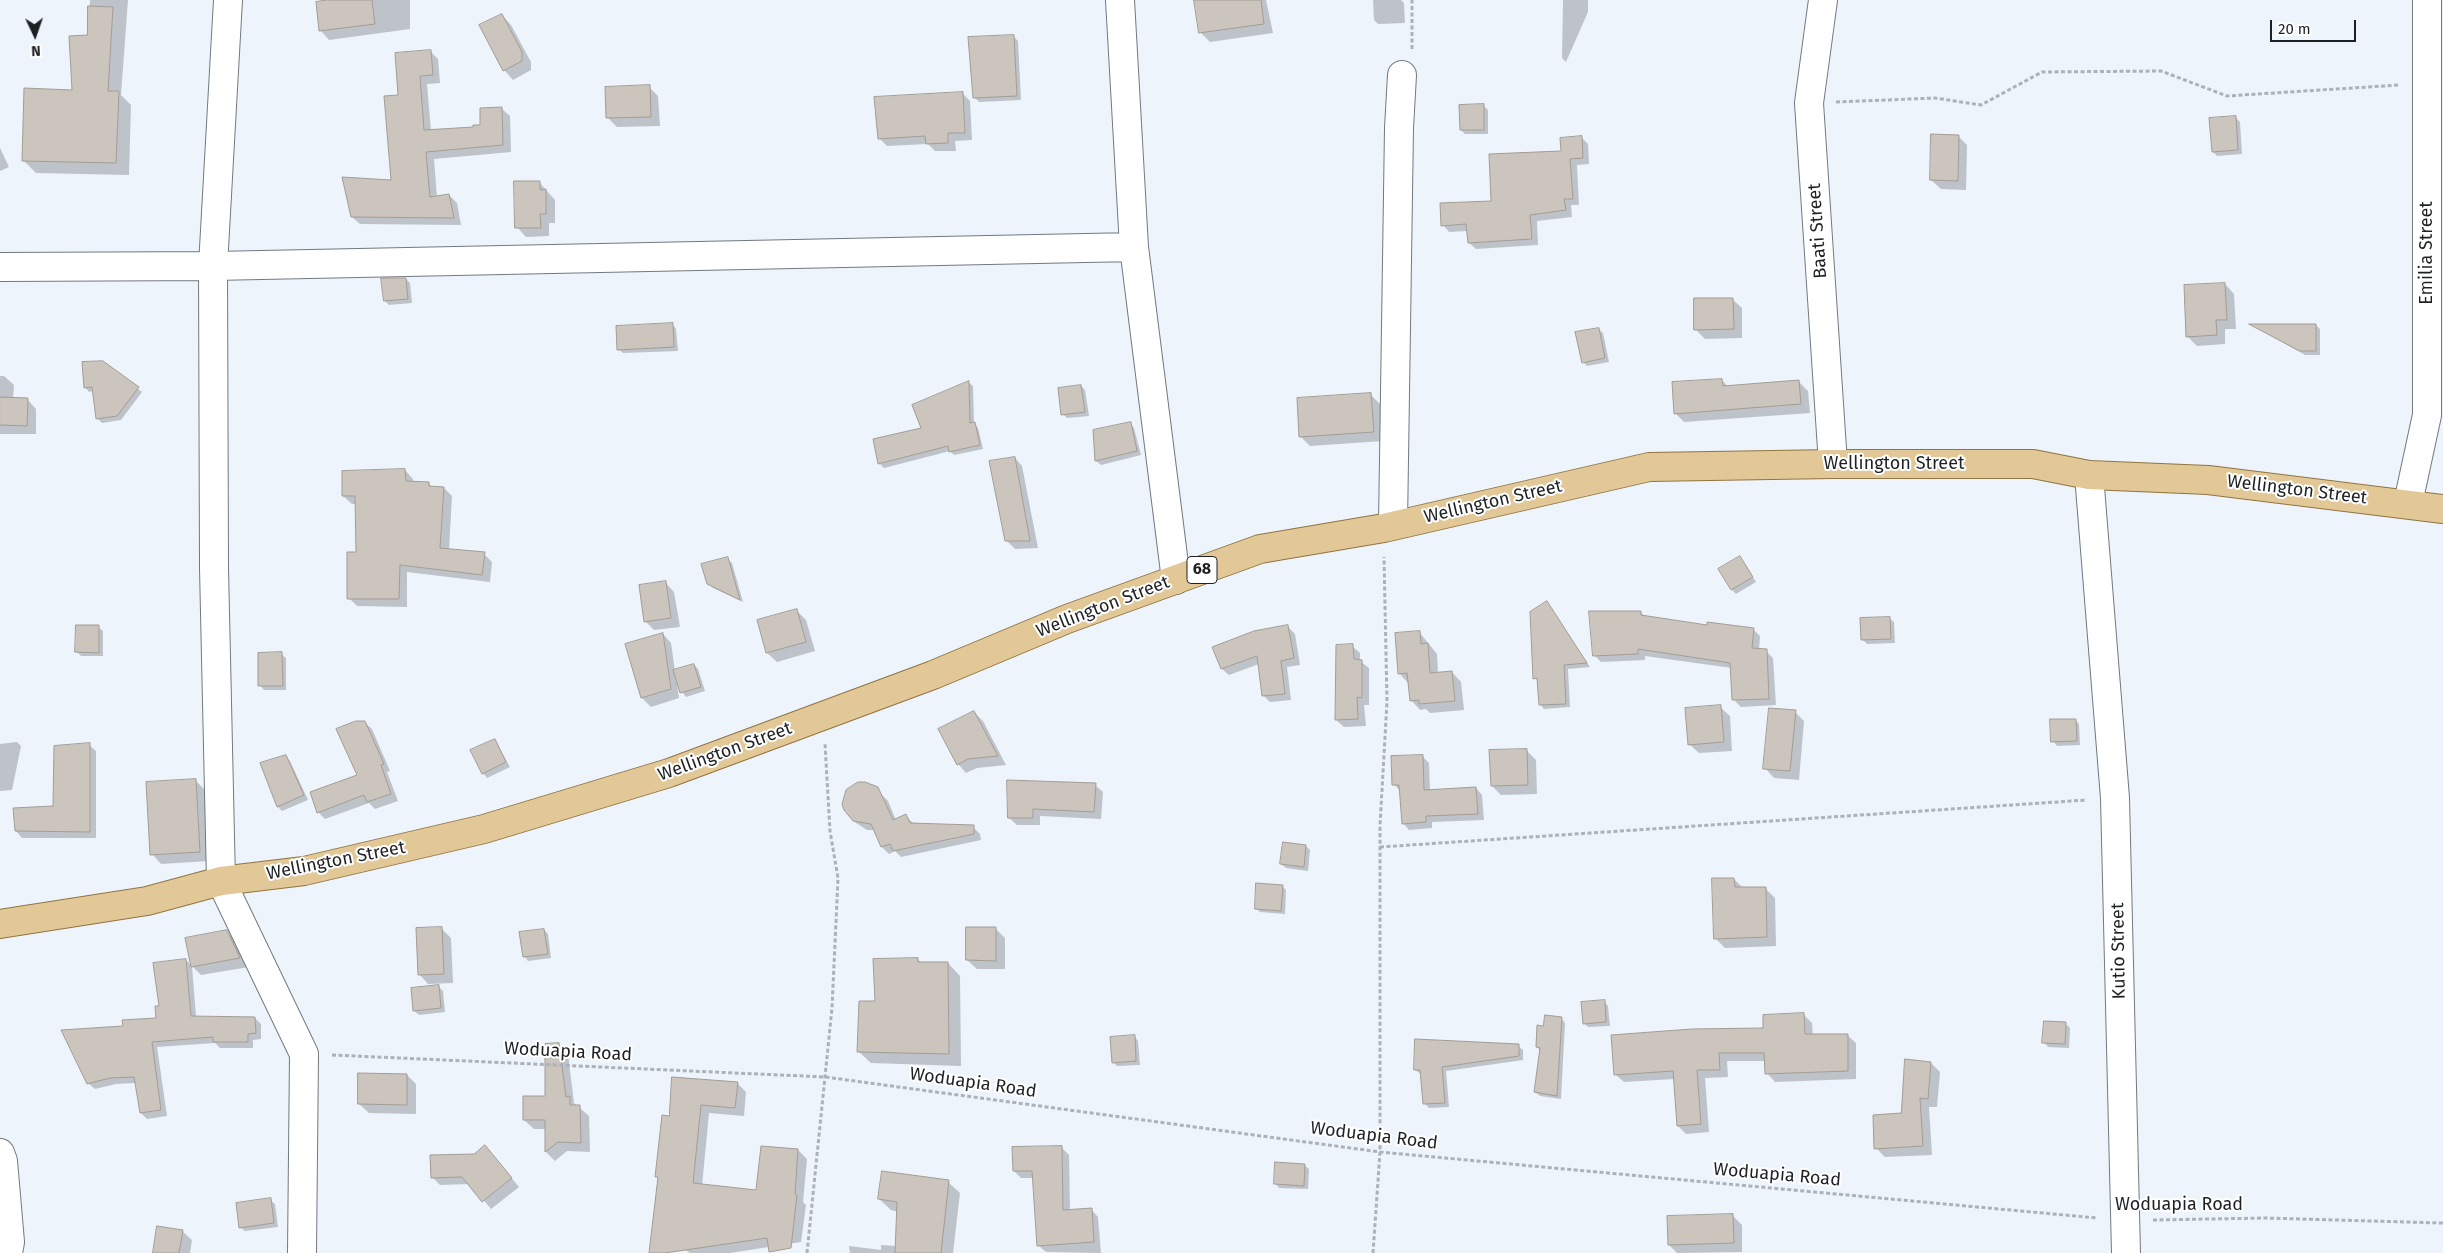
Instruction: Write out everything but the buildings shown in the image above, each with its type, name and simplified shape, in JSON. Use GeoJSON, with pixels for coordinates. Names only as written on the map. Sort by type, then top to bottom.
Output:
{"type":"FeatureCollection","features":[{"type":"Feature","properties":{"kind":"main road","name":"Wellington Street"},"geometry":{"type":"LineString","coordinates":[[0,924],[146,901],[221,881],[304,871],[484,829],[669,773],[933,675],[1067,619],[1260,549],[1388,526],[1649,467],[1833,464],[2033,464],[2090,475],[2208,480],[2443,509]]}},
{"type":"Feature","properties":{"kind":"street"},"geometry":{"type":"LineString","coordinates":[[228,0],[213,266],[214,568],[221,881],[304,1054],[302,1253]]}},
{"type":"Feature","properties":{"kind":"street"},"geometry":{"type":"LineString","coordinates":[[1120,0],[1134,247],[1176,580]]}},
{"type":"Feature","properties":{"kind":"street","name":"Baati Street"},"geometry":{"type":"LineString","coordinates":[[1823,0],[1809,103],[1833,464]]}},
{"type":"Feature","properties":{"kind":"street","name":"Emilia Street"},"geometry":{"type":"LineString","coordinates":[[2408,504],[2426,415],[2435,83],[2427,0]]}},
{"type":"Feature","properties":{"kind":"street"},"geometry":{"type":"LineString","coordinates":[[1388,526],[1398,138],[1402,76]]}},
{"type":"Feature","properties":{"kind":"street"},"geometry":{"type":"LineString","coordinates":[[0,266],[213,266],[1134,247]]}},
{"type":"Feature","properties":{"kind":"street","name":"Kutio Street"},"geometry":{"type":"LineString","coordinates":[[2090,475],[2115,798],[2126,1253]]}},
{"type":"Feature","properties":{"kind":"street"},"geometry":{"type":"LineString","coordinates":[[0,1153],[3,1162],[10,1242],[8,1253]]}},
{"type":"Feature","properties":{"kind":"path"},"geometry":{"type":"LineString","coordinates":[[1402,76],[1412,47],[1412,0]]}},
{"type":"Feature","properties":{"kind":"path"},"geometry":{"type":"LineString","coordinates":[[1809,103],[1935,98],[1981,105],[2042,72],[2161,71],[2227,96],[2435,83]]}},
{"type":"Feature","properties":{"kind":"path"},"geometry":{"type":"LineString","coordinates":[[1373,1253],[1380,1152],[1380,847],[1387,702],[1388,526]]}},
{"type":"Feature","properties":{"kind":"path"},"geometry":{"type":"LineString","coordinates":[[806,1253],[832,1008],[838,878],[830,832],[823,716]]}},
{"type":"Feature","properties":{"kind":"path"},"geometry":{"type":"LineString","coordinates":[[1380,847],[2115,798]]}},
{"type":"Feature","properties":{"kind":"path","name":"Woduapia Road"},"geometry":{"type":"LineString","coordinates":[[304,1054],[825,1077],[1380,1152],[2125,1220],[2265,1218],[2443,1223]]}}]}
